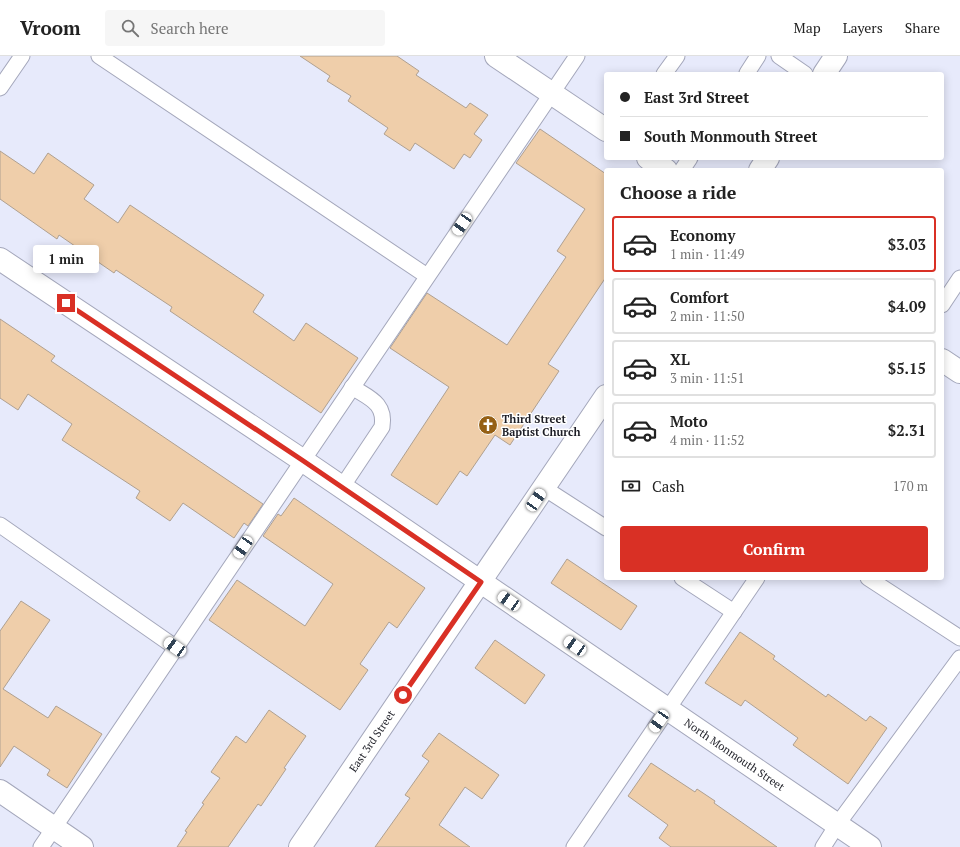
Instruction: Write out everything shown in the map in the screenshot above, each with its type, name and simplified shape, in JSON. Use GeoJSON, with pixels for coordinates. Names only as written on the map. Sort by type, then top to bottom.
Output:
{"type":"FeatureCollection","features":[{"type":"Feature","properties":{"kind":"street"},"geometry":{"type":"LineString","coordinates":[[496,56],[604,129]]}},
{"type":"Feature","properties":{"kind":"street"},"geometry":{"type":"LineString","coordinates":[[825,72],[836,56]]}},
{"type":"Feature","properties":{"kind":"street"},"geometry":{"type":"LineString","coordinates":[[651,160],[663,168]]}},
{"type":"Feature","properties":{"kind":"street","name":"North Monmouth Street"},"geometry":{"type":"LineString","coordinates":[[0,259],[342,487],[870,847]]}},
{"type":"Feature","properties":{"kind":"street"},"geometry":{"type":"LineString","coordinates":[[944,361],[960,372]]}},
{"type":"Feature","properties":{"kind":"street","name":"East 3rd Street"},"geometry":{"type":"LineString","coordinates":[[300,847],[604,399]]}},
{"type":"Feature","properties":{"kind":"street"},"geometry":{"type":"LineString","coordinates":[[0,791],[82,847]]}},
{"type":"Feature","properties":{"kind":"lane"},"geometry":{"type":"LineString","coordinates":[[0,88],[22,56]]}},
{"type":"Feature","properties":{"kind":"lane"},"geometry":{"type":"LineString","coordinates":[[99,56],[427,276]]}},
{"type":"Feature","properties":{"kind":"lane"},"geometry":{"type":"LineString","coordinates":[[41,847],[175,647],[577,56]]}},
{"type":"Feature","properties":{"kind":"lane"},"geometry":{"type":"LineString","coordinates":[[665,72],[677,56]]}},
{"type":"Feature","properties":{"kind":"lane"},"geometry":{"type":"LineString","coordinates":[[748,72],[758,56]]}},
{"type":"Feature","properties":{"kind":"lane"},"geometry":{"type":"LineString","coordinates":[[783,64],[801,72]]}},
{"type":"Feature","properties":{"kind":"lane"},"geometry":{"type":"LineString","coordinates":[[944,302],[960,278]]}},
{"type":"Feature","properties":{"kind":"lane"},"geometry":{"type":"LineString","coordinates":[[342,487],[382,427],[384,417],[380,406],[352,387]]}},
{"type":"Feature","properties":{"kind":"lane"},"geometry":{"type":"LineString","coordinates":[[544,488],[604,527]]}},
{"type":"Feature","properties":{"kind":"lane"},"geometry":{"type":"LineString","coordinates":[[0,525],[175,647]]}},
{"type":"Feature","properties":{"kind":"lane"},"geometry":{"type":"LineString","coordinates":[[685,580],[734,612]]}},
{"type":"Feature","properties":{"kind":"lane"},"geometry":{"type":"LineString","coordinates":[[574,847],[756,580]]}},
{"type":"Feature","properties":{"kind":"lane"},"geometry":{"type":"LineString","coordinates":[[871,580],[960,638]]}},
{"type":"Feature","properties":{"kind":"lane"},"geometry":{"type":"LineString","coordinates":[[823,847],[837,825],[960,658]]}},
{"type":"Feature","properties":{"kind":"building"},"geometry":{"type":"Polygon","coordinates":[[[300,56],[397,56],[419,71],[416,75],[466,108],[470,103],[488,115],[474,134],[482,140],[470,158],[464,154],[454,169],[415,143],[410,151],[384,134],[388,128],[348,101],[351,96],[327,81],[330,76],[300,56]]]}},
{"type":"Feature","properties":{"kind":"building"},"geometry":{"type":"Polygon","coordinates":[[[540,129],[604,173],[604,280],[548,364],[559,371],[510,445],[495,435],[467,476],[460,471],[437,505],[391,475],[449,387],[390,348],[427,293],[507,345],[566,257],[557,251],[585,209],[516,163],[540,129]]]}},
{"type":"Feature","properties":{"kind":"building"},"geometry":{"type":"Polygon","coordinates":[[[0,151],[34,174],[48,153],[94,185],[84,199],[118,223],[130,205],[264,295],[253,312],[294,341],[306,323],[358,358],[321,413],[170,311],[172,307],[116,270],[114,273],[59,235],[57,239],[0,199],[0,151]]]}},
{"type":"Feature","properties":{"kind":"building"},"geometry":{"type":"Polygon","coordinates":[[[0,319],[55,356],[51,361],[263,504],[248,526],[244,523],[234,538],[183,503],[170,521],[136,498],[140,491],[62,440],[72,424],[28,394],[18,410],[0,398],[0,319]]]}},
{"type":"Feature","properties":{"kind":"building"},"geometry":{"type":"Polygon","coordinates":[[[294,498],[425,588],[397,628],[389,622],[360,664],[368,670],[340,710],[209,620],[237,580],[305,626],[333,584],[263,536],[278,514],[281,516],[294,498]]]}},
{"type":"Feature","properties":{"kind":"building"},"geometry":{"type":"Polygon","coordinates":[[[567,559],[637,606],[621,630],[551,583],[567,559]]]}},
{"type":"Feature","properties":{"kind":"building"},"geometry":{"type":"Polygon","coordinates":[[[21,601],[50,620],[3,689],[48,718],[56,706],[102,734],[67,788],[47,775],[50,770],[14,746],[0,767],[0,631],[21,601]]]}},
{"type":"Feature","properties":{"kind":"building"},"geometry":{"type":"Polygon","coordinates":[[[740,632],[775,656],[773,659],[826,697],[828,694],[866,721],[870,716],[887,728],[848,784],[793,745],[798,738],[745,700],[741,706],[705,683],[740,632]]]}},
{"type":"Feature","properties":{"kind":"building"},"geometry":{"type":"Polygon","coordinates":[[[495,640],[545,675],[525,704],[475,668],[495,640]]]}},
{"type":"Feature","properties":{"kind":"building"},"geometry":{"type":"Polygon","coordinates":[[[269,710],[306,736],[284,768],[286,769],[261,806],[258,804],[228,847],[177,847],[187,832],[185,831],[204,804],[202,803],[220,778],[211,772],[236,736],[246,743],[269,710]]]}},
{"type":"Feature","properties":{"kind":"building"},"geometry":{"type":"Polygon","coordinates":[[[439,733],[499,775],[482,799],[465,787],[439,825],[470,847],[375,847],[410,798],[405,795],[429,761],[422,756],[439,733]]]}},
{"type":"Feature","properties":{"kind":"building"},"geometry":{"type":"Polygon","coordinates":[[[651,763],[695,792],[697,789],[715,801],[714,803],[777,847],[671,847],[659,838],[668,825],[628,796],[651,763]]]}},
{"type":"Feature","properties":{"kind":"place","name":"Third Street Baptist Church"},"geometry":{"type":"Point","coordinates":[488,425]}},
{"type":"Feature","properties":{"kind":"route"},"geometry":{"type":"LineString","coordinates":[[66,303],[302,460],[481,582],[403,695]]}}]}
